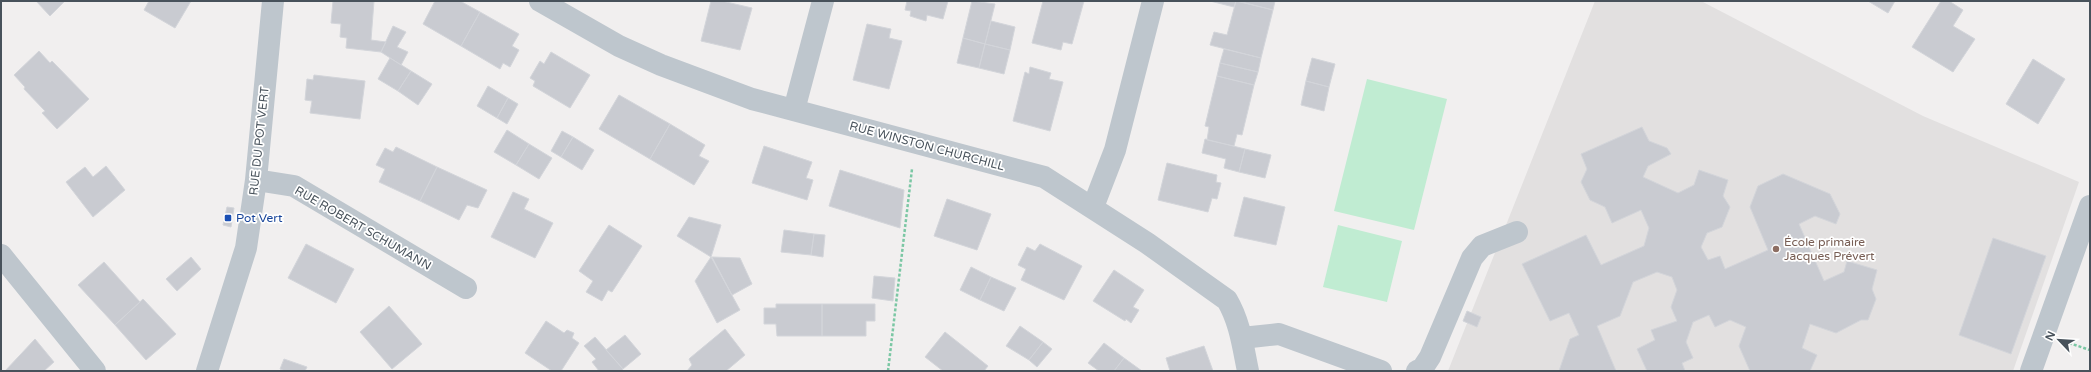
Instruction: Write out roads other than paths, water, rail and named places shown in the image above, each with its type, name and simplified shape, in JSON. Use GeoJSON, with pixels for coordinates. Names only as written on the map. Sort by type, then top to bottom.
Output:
{"type":"FeatureCollection","features":[{"type":"Feature","properties":{"kind":"street","name":"RUE DU POT VERT"},"geometry":{"type":"LineString","coordinates":[[207,371],[246,248],[256,180],[273,1]]}},
{"type":"Feature","properties":{"kind":"street","name":"RUE WINSTON CHURCHILL"},"geometry":{"type":"LineString","coordinates":[[540,1],[619,46],[660,65],[752,99],[1044,177],[1093,207],[1227,300],[1234,311],[1242,338],[1248,371]]}},
{"type":"Feature","properties":{"kind":"street"},"geometry":{"type":"LineString","coordinates":[[794,110],[823,1]]}},
{"type":"Feature","properties":{"kind":"street"},"geometry":{"type":"LineString","coordinates":[[1093,207],[1115,150],[1152,1]]}},
{"type":"Feature","properties":{"kind":"street","name":"RUE ROBERT SCHUMANN"},"geometry":{"type":"LineString","coordinates":[[256,180],[294,186],[466,288]]}},
{"type":"Feature","properties":{"kind":"street"},"geometry":{"type":"LineString","coordinates":[[2031,371],[2090,206]]}},
{"type":"Feature","properties":{"kind":"street"},"geometry":{"type":"LineString","coordinates":[[1417,371],[1422,369],[1430,357],[1472,258],[1482,246],[1517,232]]}},
{"type":"Feature","properties":{"kind":"street"},"geometry":{"type":"LineString","coordinates":[[1,255],[94,371]]}},
{"type":"Feature","properties":{"kind":"street"},"geometry":{"type":"LineString","coordinates":[[1242,338],[1278,334],[1381,371]]}},
{"type":"Feature","properties":{"kind":"place","name":"Pot Vert"},"geometry":{"type":"Point","coordinates":[228,218]}},
{"type":"Feature","properties":{"kind":"place","name":"École primaire Jacques Prévert"},"geometry":{"type":"Point","coordinates":[1776,249]}}]}
